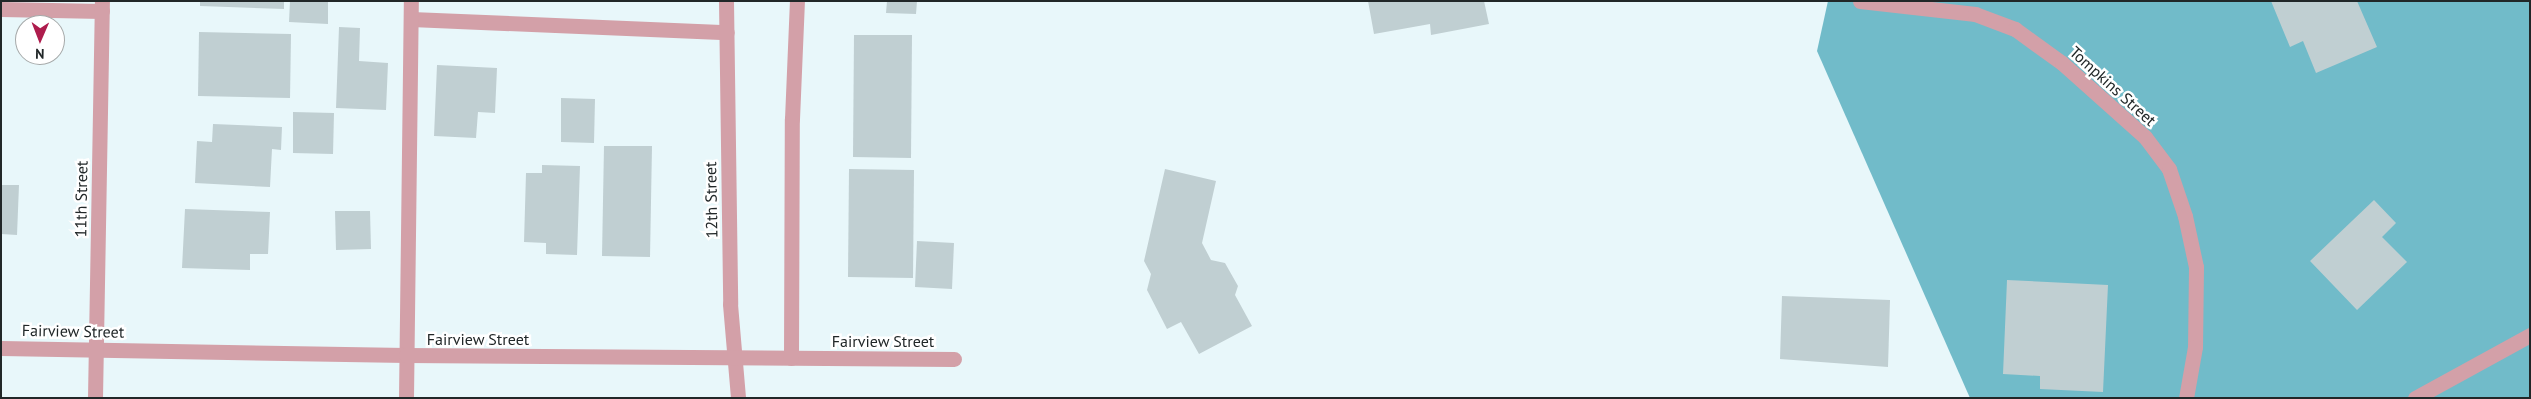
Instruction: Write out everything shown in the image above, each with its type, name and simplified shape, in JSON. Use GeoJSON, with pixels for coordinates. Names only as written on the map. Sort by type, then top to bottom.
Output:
{"type":"FeatureCollection","features":[{"type":"Feature","properties":{"kind":"street"},"geometry":{"type":"LineString","coordinates":[[406,398],[411,1]]}},
{"type":"Feature","properties":{"kind":"street","name":"12th Street"},"geometry":{"type":"LineString","coordinates":[[726,1],[730,304],[738,398]]}},
{"type":"Feature","properties":{"kind":"street"},"geometry":{"type":"LineString","coordinates":[[791,358],[792,119],[797,1]]}},
{"type":"Feature","properties":{"kind":"street","name":"Tompkins Street"},"geometry":{"type":"LineString","coordinates":[[1860,1],[1975,14],[2015,29],[2062,62],[2145,137],[2169,169],[2185,216],[2196,267],[2195,347],[2186,398]]}},
{"type":"Feature","properties":{"kind":"street"},"geometry":{"type":"LineString","coordinates":[[1,9],[102,6]]}},
{"type":"Feature","properties":{"kind":"street","name":"11th Street"},"geometry":{"type":"LineString","coordinates":[[95,398],[102,6]]}},
{"type":"Feature","properties":{"kind":"street"},"geometry":{"type":"LineString","coordinates":[[411,19],[727,32]]}},
{"type":"Feature","properties":{"kind":"street"},"geometry":{"type":"LineString","coordinates":[[2415,398],[2530,335]]}},
{"type":"Feature","properties":{"kind":"street","name":"Fairview Street"},"geometry":{"type":"LineString","coordinates":[[1,348],[406,356],[954,359]]}},
{"type":"Feature","properties":{"kind":"shaded area"},"geometry":{"type":"Polygon","coordinates":[[[1828,1],[2530,1],[2530,398],[1970,398],[1817,51],[1828,1]]]}},
{"type":"Feature","properties":{"kind":"building"},"geometry":{"type":"Polygon","coordinates":[[[200,1],[284,1],[284,9],[200,6],[200,1]]]}},
{"type":"Feature","properties":{"kind":"building"},"geometry":{"type":"Polygon","coordinates":[[[290,1],[328,1],[328,24],[289,22],[290,1]]]}},
{"type":"Feature","properties":{"kind":"building"},"geometry":{"type":"Polygon","coordinates":[[[887,1],[917,1],[916,14],[886,13],[887,1]]]}},
{"type":"Feature","properties":{"kind":"building"},"geometry":{"type":"Polygon","coordinates":[[[1368,1],[1484,1],[1489,24],[1431,35],[1430,24],[1374,34],[1368,1]]]}},
{"type":"Feature","properties":{"kind":"building"},"geometry":{"type":"Polygon","coordinates":[[[2271,1],[2357,1],[2377,47],[2316,73],[2303,41],[2290,47],[2271,1]]]}},
{"type":"Feature","properties":{"kind":"building"},"geometry":{"type":"Polygon","coordinates":[[[339,27],[360,28],[359,61],[388,63],[386,110],[336,108],[339,27]]]}},
{"type":"Feature","properties":{"kind":"building"},"geometry":{"type":"Polygon","coordinates":[[[199,32],[291,34],[290,98],[198,96],[199,32]]]}},
{"type":"Feature","properties":{"kind":"building"},"geometry":{"type":"Polygon","coordinates":[[[854,35],[912,35],[911,158],[853,157],[854,35]]]}},
{"type":"Feature","properties":{"kind":"building"},"geometry":{"type":"Polygon","coordinates":[[[437,65],[497,68],[495,113],[478,112],[476,138],[434,136],[437,65]]]}},
{"type":"Feature","properties":{"kind":"building"},"geometry":{"type":"Polygon","coordinates":[[[561,98],[595,99],[594,143],[561,142],[561,98]]]}},
{"type":"Feature","properties":{"kind":"building"},"geometry":{"type":"Polygon","coordinates":[[[293,112],[334,113],[333,154],[293,153],[293,112]]]}},
{"type":"Feature","properties":{"kind":"building"},"geometry":{"type":"Polygon","coordinates":[[[213,124],[282,127],[281,150],[272,149],[270,187],[195,183],[197,141],[212,142],[213,124]]]}},
{"type":"Feature","properties":{"kind":"building"},"geometry":{"type":"Polygon","coordinates":[[[604,146],[652,146],[650,257],[602,256],[604,146]]]}},
{"type":"Feature","properties":{"kind":"building"},"geometry":{"type":"Polygon","coordinates":[[[542,165],[580,166],[577,255],[546,254],[546,243],[524,242],[526,173],[542,173],[542,165]]]}},
{"type":"Feature","properties":{"kind":"building"},"geometry":{"type":"Polygon","coordinates":[[[849,169],[914,170],[913,278],[848,277],[849,169]]]}},
{"type":"Feature","properties":{"kind":"building"},"geometry":{"type":"Polygon","coordinates":[[[1165,169],[1216,181],[1202,243],[1211,260],[1225,263],[1238,286],[1235,295],[1252,326],[1199,354],[1181,322],[1167,329],[1147,290],[1151,274],[1144,261],[1165,169]]]}},
{"type":"Feature","properties":{"kind":"building"},"geometry":{"type":"Polygon","coordinates":[[[1,185],[19,185],[17,235],[1,234],[1,185]]]}},
{"type":"Feature","properties":{"kind":"building"},"geometry":{"type":"Polygon","coordinates":[[[2374,200],[2396,223],[2382,237],[2407,262],[2357,310],[2310,261],[2374,200]]]}},
{"type":"Feature","properties":{"kind":"building"},"geometry":{"type":"Polygon","coordinates":[[[185,209],[270,212],[268,254],[250,254],[250,270],[182,268],[185,209]]]}},
{"type":"Feature","properties":{"kind":"building"},"geometry":{"type":"Polygon","coordinates":[[[335,211],[370,211],[371,249],[336,250],[335,211]]]}},
{"type":"Feature","properties":{"kind":"building"},"geometry":{"type":"Polygon","coordinates":[[[917,241],[954,243],[952,289],[915,287],[917,241]]]}},
{"type":"Feature","properties":{"kind":"building"},"geometry":{"type":"Polygon","coordinates":[[[2007,280],[2108,285],[2103,392],[2040,389],[2040,376],[2003,374],[2007,280]]]}},
{"type":"Feature","properties":{"kind":"building"},"geometry":{"type":"Polygon","coordinates":[[[1782,296],[1890,300],[1888,367],[1780,359],[1782,296]]]}}]}
